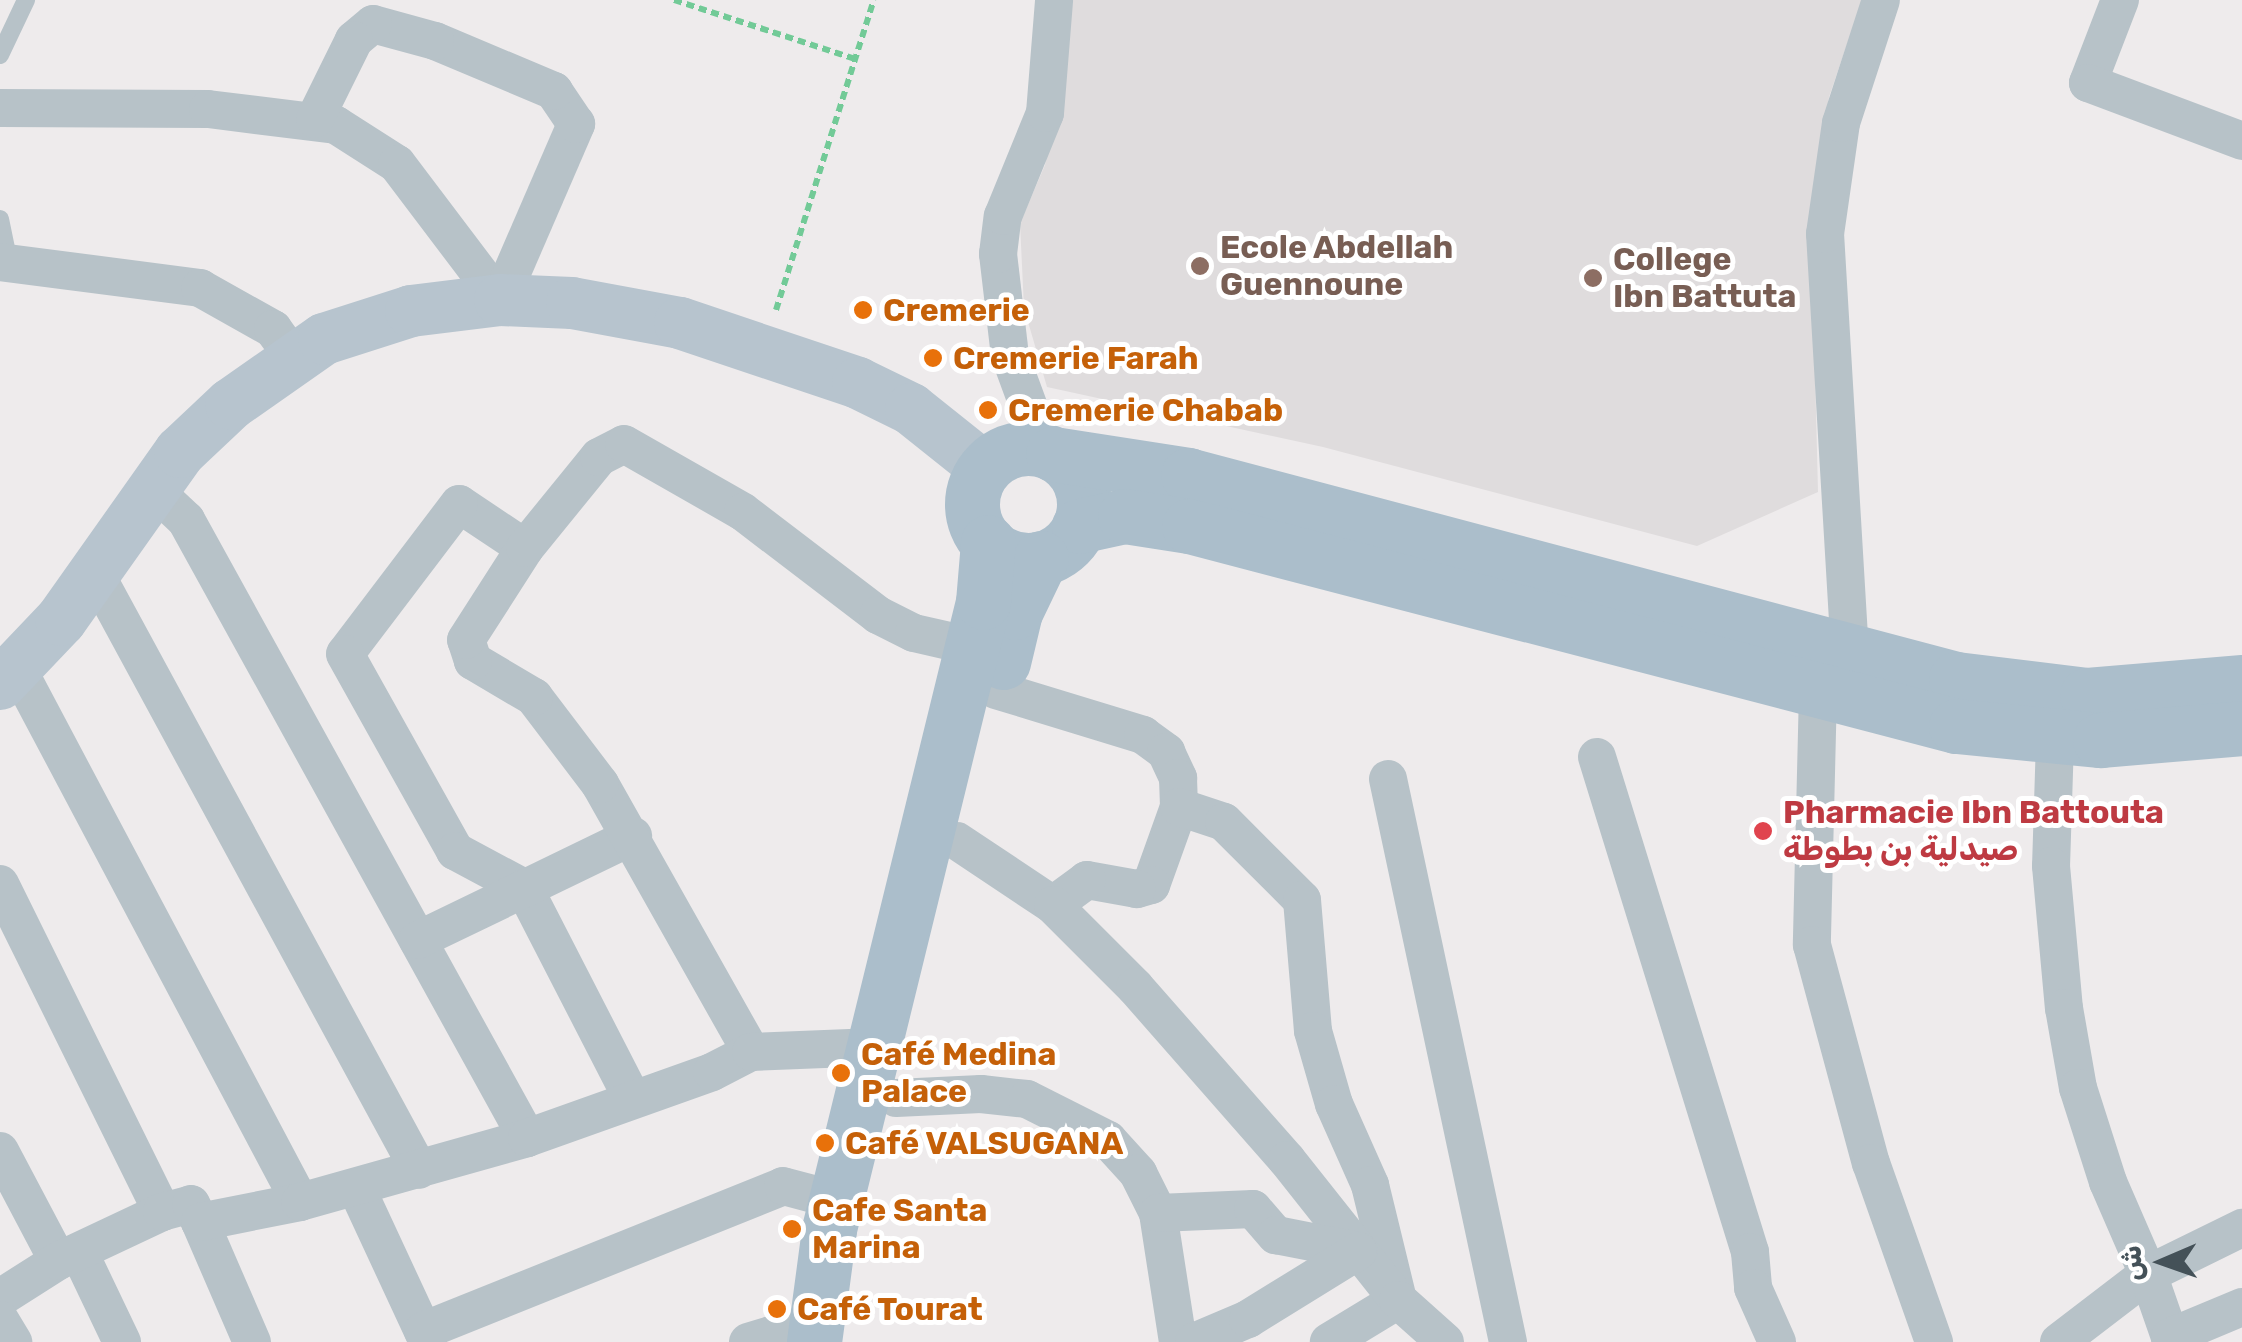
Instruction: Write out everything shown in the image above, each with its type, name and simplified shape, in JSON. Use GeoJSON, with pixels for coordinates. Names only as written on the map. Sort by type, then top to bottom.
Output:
{"type":"FeatureCollection","features":[{"type":"Feature","properties":{"kind":"main road"},"geometry":{"type":"LineString","coordinates":[[826,1335],[896,1098],[957,841],[984,668],[988,542],[972,506],[985,468],[1017,449],[1207,479],[1584,575],[1834,673],[1956,726],[2056,740],[2242,728]]}},
{"type":"Feature","properties":{"kind":"main road"},"geometry":{"type":"LineString","coordinates":[[826,1335],[836,1200],[874,1047],[984,668],[1060,542],[1078,480],[1049,452]]}},
{"type":"Feature","properties":{"kind":"main road"},"geometry":{"type":"LineString","coordinates":[[988,542],[1008,556],[1060,542],[1125,516],[1176,524],[1834,673],[2042,692],[2156,692],[2242,682]]}},
{"type":"Feature","properties":{"kind":"street"},"geometry":{"type":"LineString","coordinates":[[1049,452],[1010,356],[998,266],[1003,216],[1045,113],[1054,0]]}},
{"type":"Feature","properties":{"kind":"street"},"geometry":{"type":"LineString","coordinates":[[1880,0],[1841,123],[1826,234],[1834,673],[1812,945],[1871,1164],[1934,1342]]}},
{"type":"Feature","properties":{"kind":"street"},"geometry":{"type":"LineString","coordinates":[[2120,0],[2088,83],[2242,141]]}},
{"type":"Feature","properties":{"kind":"street"},"geometry":{"type":"LineString","coordinates":[[315,119],[354,40],[373,24],[434,40],[566,102],[576,124],[572,145],[500,300]]}},
{"type":"Feature","properties":{"kind":"street"},"geometry":{"type":"LineString","coordinates":[[0,108],[208,109],[315,119],[348,131],[397,164],[500,300]]}},
{"type":"Feature","properties":{"kind":"street"},"geometry":{"type":"LineString","coordinates":[[4,263],[200,288],[273,329],[294,358]]}},
{"type":"Feature","properties":{"kind":"street"},"geometry":{"type":"LineString","coordinates":[[300,1202],[9,677],[95,574],[200,432],[294,358],[360,324],[500,300],[572,302],[763,350],[911,408],[985,468]]}},
{"type":"Feature","properties":{"kind":"street"},"geometry":{"type":"LineString","coordinates":[[751,1052],[633,836],[534,697],[467,651],[466,640],[525,548],[599,457],[624,444],[743,512],[878,615],[984,668],[1155,742],[1174,764],[1179,807],[1151,885],[1137,890],[1087,880],[1053,906]]}},
{"type":"Feature","properties":{"kind":"street"},"geometry":{"type":"LineString","coordinates":[[154,490],[186,520],[527,1138]]}},
{"type":"Feature","properties":{"kind":"street"},"geometry":{"type":"LineString","coordinates":[[525,548],[458,504],[345,654],[455,851],[524,888],[632,1098]]}},
{"type":"Feature","properties":{"kind":"street"},"geometry":{"type":"LineString","coordinates":[[95,574],[419,1170]]}},
{"type":"Feature","properties":{"kind":"street"},"geometry":{"type":"LineString","coordinates":[[2056,740],[2051,866],[2070,1048],[2102,1166],[2148,1274],[2170,1339],[2242,1307]]}},
{"type":"Feature","properties":{"kind":"street"},"geometry":{"type":"LineString","coordinates":[[1597,758],[1750,1252],[1753,1288],[1777,1342]]}},
{"type":"Feature","properties":{"kind":"street"},"geometry":{"type":"LineString","coordinates":[[1388,779],[1508,1342]]}},
{"type":"Feature","properties":{"kind":"street"},"geometry":{"type":"LineString","coordinates":[[1179,807],[1224,822],[1302,900],[1312,1030],[1334,1104],[1370,1185],[1398,1300]]}},
{"type":"Feature","properties":{"kind":"street"},"geometry":{"type":"LineString","coordinates":[[418,940],[633,836]]}},
{"type":"Feature","properties":{"kind":"street"},"geometry":{"type":"LineString","coordinates":[[957,841],[1053,906],[1212,1072],[1398,1300],[1445,1342]]}},
{"type":"Feature","properties":{"kind":"street"},"geometry":{"type":"LineString","coordinates":[[0,884],[162,1212]]}},
{"type":"Feature","properties":{"kind":"street"},"geometry":{"type":"LineString","coordinates":[[200,1222],[300,1202],[527,1138],[751,1052],[874,1047]]}},
{"type":"Feature","properties":{"kind":"street"},"geometry":{"type":"LineString","coordinates":[[896,1098],[981,1094],[1049,1108],[1124,1155],[1158,1212],[1178,1342]]}},
{"type":"Feature","properties":{"kind":"street"},"geometry":{"type":"LineString","coordinates":[[0,1151],[122,1342]]}},
{"type":"Feature","properties":{"kind":"street"},"geometry":{"type":"LineString","coordinates":[[356,1187],[426,1337],[784,1186],[836,1200]]}},
{"type":"Feature","properties":{"kind":"street"},"geometry":{"type":"LineString","coordinates":[[0,1298],[69,1256],[162,1212],[191,1204],[252,1342]]}},
{"type":"Feature","properties":{"kind":"street"},"geometry":{"type":"LineString","coordinates":[[1158,1212],[1253,1209],[1276,1235],[1358,1251]]}},
{"type":"Feature","properties":{"kind":"street"},"geometry":{"type":"LineString","coordinates":[[2059,1342],[2148,1274],[2242,1228]]}},
{"type":"Feature","properties":{"kind":"street"},"geometry":{"type":"LineString","coordinates":[[1194,1342],[1248,1319],[1358,1251]]}},
{"type":"Feature","properties":{"kind":"street"},"geometry":{"type":"LineString","coordinates":[[1328,1342],[1398,1300]]}},
{"type":"Feature","properties":{"kind":"street"},"geometry":{"type":"LineString","coordinates":[[0,1320],[13,1342]]}},
{"type":"Feature","properties":{"kind":"street"},"geometry":{"type":"LineString","coordinates":[[748,1342],[826,1335]]}},
{"type":"Feature","properties":{"kind":"lane"},"geometry":{"type":"LineString","coordinates":[[0,55],[26,0]]}},
{"type":"Feature","properties":{"kind":"lane"},"geometry":{"type":"LineString","coordinates":[[0,220],[4,263]]}},
{"type":"Feature","properties":{"kind":"path"},"geometry":{"type":"LineString","coordinates":[[674,0],[856,58]]}},
{"type":"Feature","properties":{"kind":"path"},"geometry":{"type":"LineString","coordinates":[[763,350],[874,0]]}},
{"type":"Feature","properties":{"kind":"shaded area"},"geometry":{"type":"Polygon","coordinates":[[[1073,0],[1862,0],[1829,97],[1811,209],[1818,492],[1697,546],[1323,447],[1047,387],[1024,308],[1020,223],[1045,165],[1073,0]]]}},
{"type":"Feature","properties":{"kind":"place","name":"Ecole Abdellah Guennoune"},"geometry":{"type":"Point","coordinates":[1200,266]}},
{"type":"Feature","properties":{"kind":"place","name":"College Ibn Battuta"},"geometry":{"type":"Point","coordinates":[1593,278]}},
{"type":"Feature","properties":{"kind":"place","name":"Cremerie"},"geometry":{"type":"Point","coordinates":[863,310]}},
{"type":"Feature","properties":{"kind":"place","name":"Cremerie Farah"},"geometry":{"type":"Point","coordinates":[933,358]}},
{"type":"Feature","properties":{"kind":"place","name":"Cremerie Chabab"},"geometry":{"type":"Point","coordinates":[988,410]}},
{"type":"Feature","properties":{"kind":"place","name":"Pharmacie Ibn Battouta صيدلية بن بطوطة"},"geometry":{"type":"Point","coordinates":[1763,831]}},
{"type":"Feature","properties":{"kind":"place","name":"Café Medina Palace"},"geometry":{"type":"Point","coordinates":[841,1073]}},
{"type":"Feature","properties":{"kind":"place","name":"Café VALSUGANA"},"geometry":{"type":"Point","coordinates":[825,1143]}},
{"type":"Feature","properties":{"kind":"place","name":"Cafe Santa Marina"},"geometry":{"type":"Point","coordinates":[792,1229]}},
{"type":"Feature","properties":{"kind":"place","name":"Café Tourat"},"geometry":{"type":"Point","coordinates":[777,1309]}}]}
